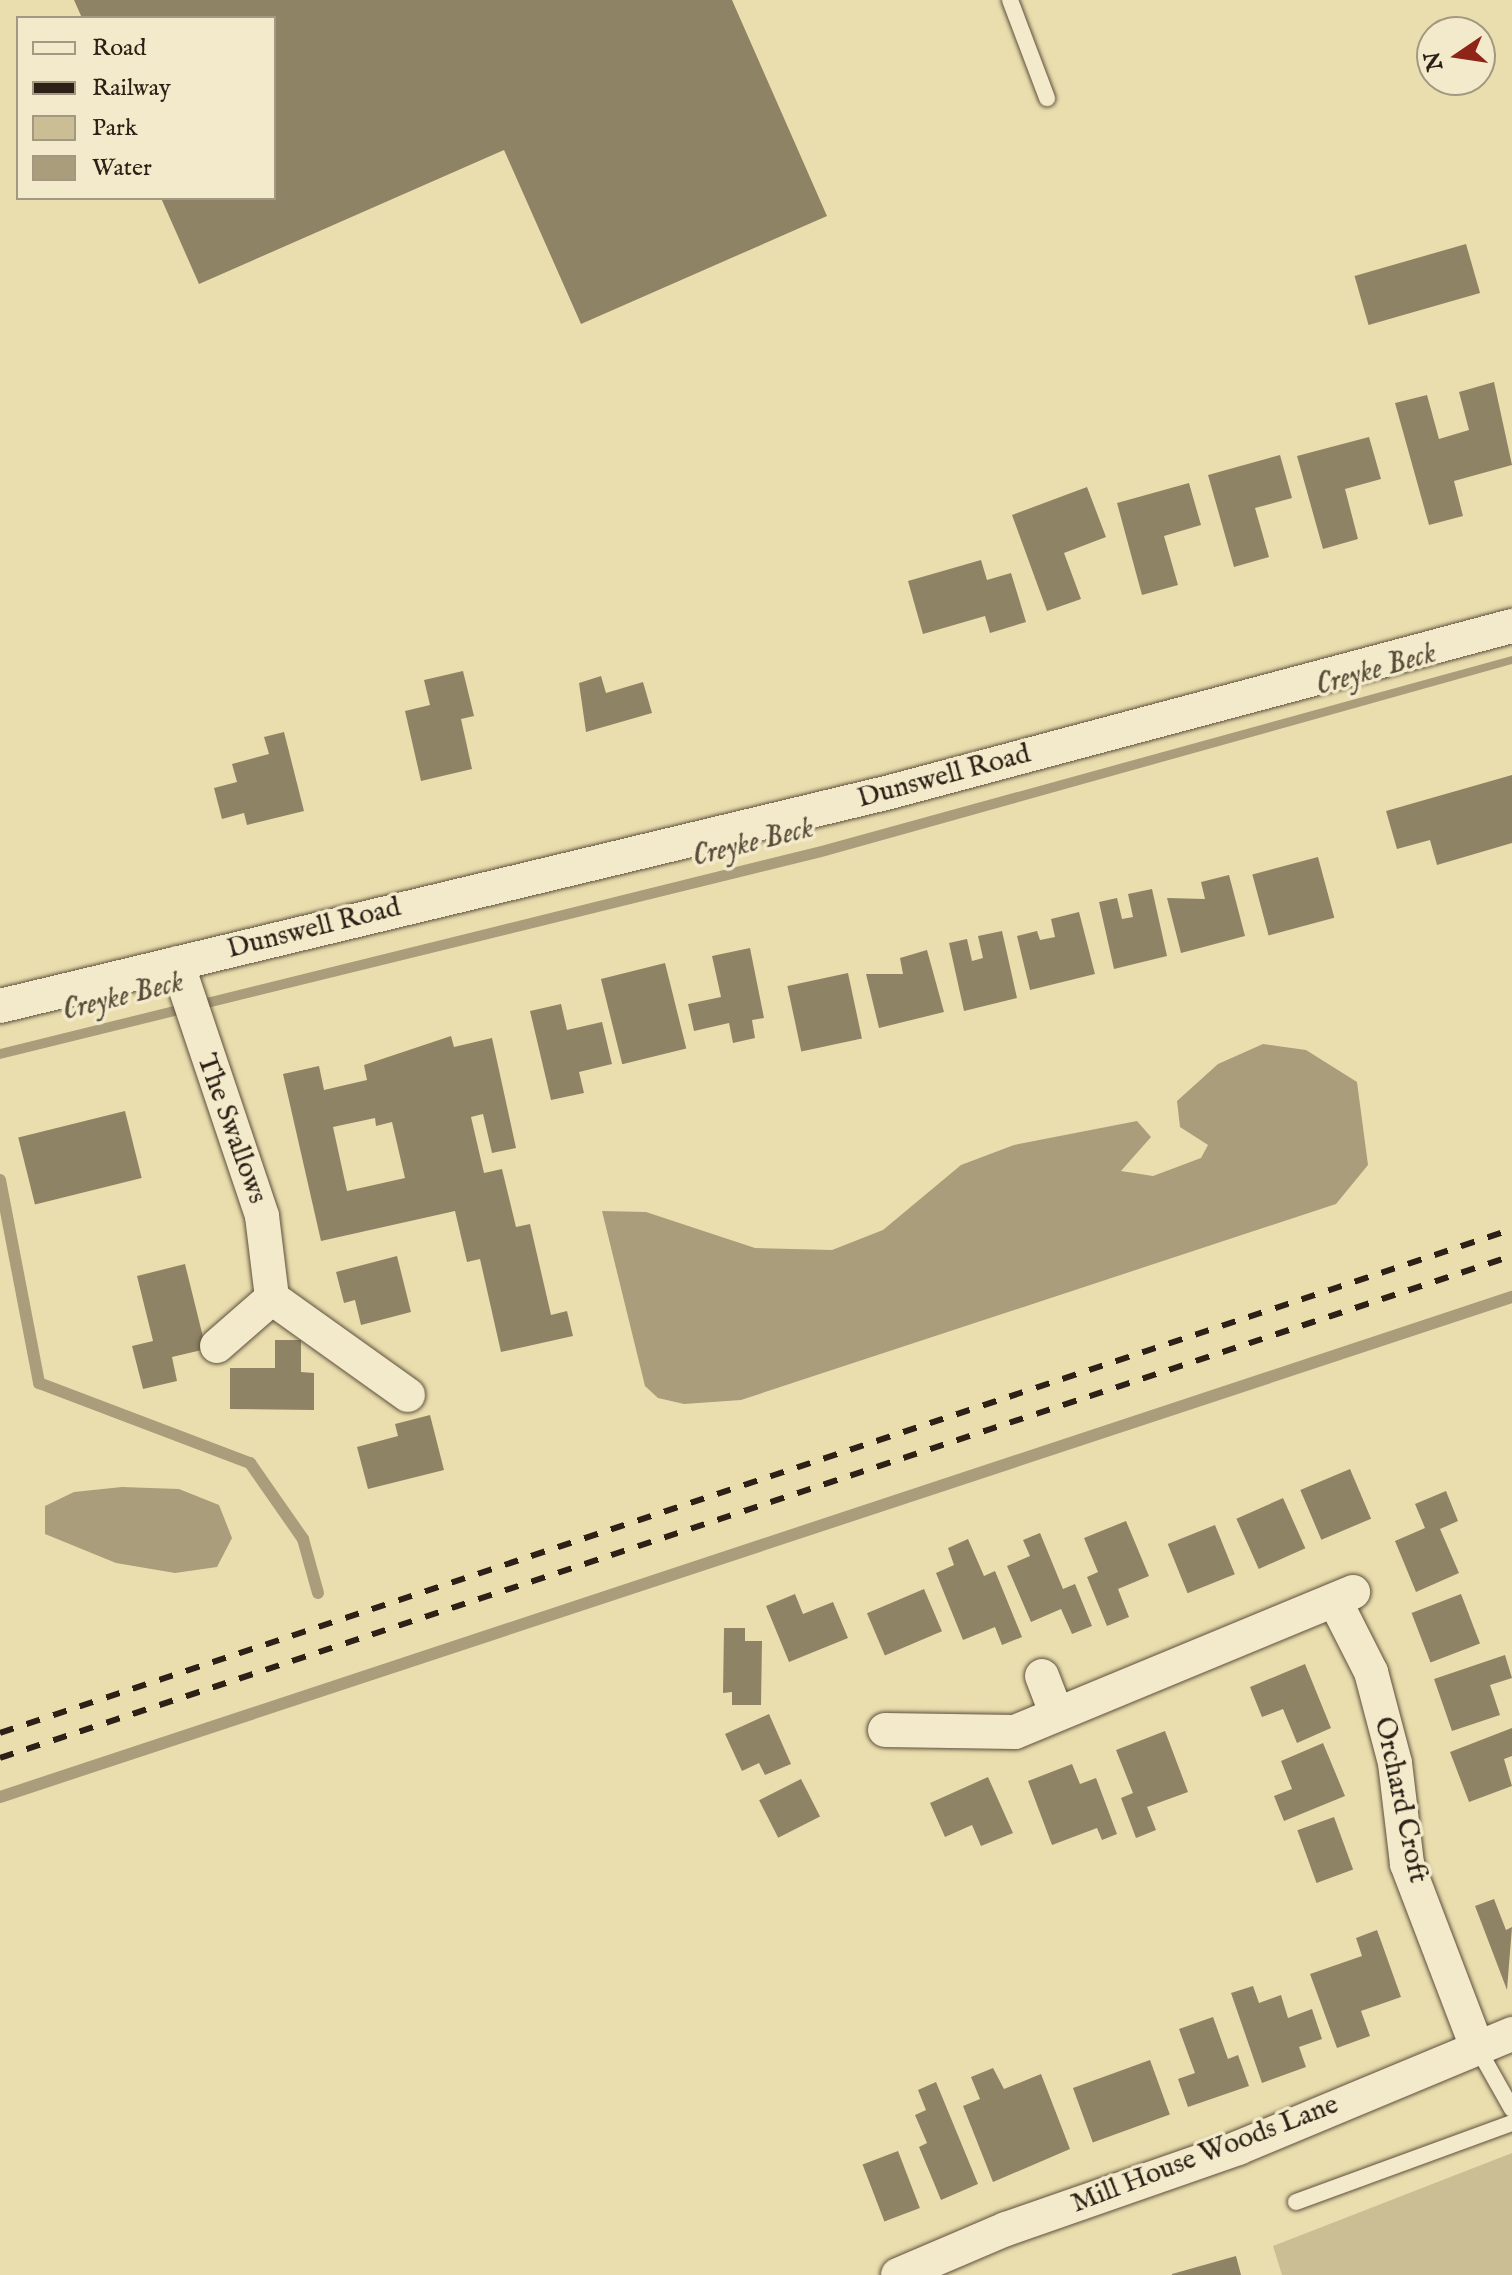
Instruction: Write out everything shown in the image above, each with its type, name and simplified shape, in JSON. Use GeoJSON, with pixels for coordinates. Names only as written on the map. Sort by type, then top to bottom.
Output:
{"type":"FeatureCollection","features":[{"type":"Feature","properties":{"kind":"street","name":"Dunswell Road"},"geometry":{"type":"LineString","coordinates":[[0,1006],[180,974],[886,793],[1512,626]]}},
{"type":"Feature","properties":{"kind":"street","name":"The Swallows"},"geometry":{"type":"LineString","coordinates":[[180,974],[192,1020],[262,1216],[272,1298]]}},
{"type":"Feature","properties":{"kind":"street"},"geometry":{"type":"LineString","coordinates":[[217,1346],[272,1298],[408,1395]]}},
{"type":"Feature","properties":{"kind":"street","name":"Orchard Croft"},"geometry":{"type":"LineString","coordinates":[[885,1730],[1015,1732],[1344,1597],[1371,1672],[1395,1763],[1407,1864],[1477,2047]]}},
{"type":"Feature","properties":{"kind":"street"},"geometry":{"type":"LineString","coordinates":[[1042,1676],[1056,1713]]}},
{"type":"Feature","properties":{"kind":"street","name":"Mill House Woods Lane"},"geometry":{"type":"LineString","coordinates":[[898,2275],[1006,2229],[1238,2148],[1512,2034]]}},
{"type":"Feature","properties":{"kind":"lane"},"geometry":{"type":"LineString","coordinates":[[1010,0],[1047,98]]}},
{"type":"Feature","properties":{"kind":"lane"},"geometry":{"type":"LineString","coordinates":[[1477,2047],[1512,2109]]}},
{"type":"Feature","properties":{"kind":"lane"},"geometry":{"type":"LineString","coordinates":[[1296,2202],[1512,2123]]}},
{"type":"Feature","properties":{"kind":"green space"},"geometry":{"type":"Polygon","coordinates":[[[1512,2153],[1512,2275],[1282,2275],[1273,2246],[1512,2153]]]}},
{"type":"Feature","properties":{"kind":"water"},"geometry":{"type":"Polygon","coordinates":[[[1512,656],[1512,664],[822,857],[0,1059],[0,1049],[821,846],[1512,656]]]}},
{"type":"Feature","properties":{"kind":"water"},"geometry":{"type":"Polygon","coordinates":[[[1263,1044],[1306,1050],[1357,1082],[1368,1165],[1336,1204],[741,1400],[684,1404],[658,1398],[645,1386],[602,1211],[646,1212],[755,1248],[832,1250],[883,1230],[961,1165],[1014,1145],[1137,1121],[1151,1137],[1121,1171],[1153,1176],[1201,1158],[1208,1145],[1180,1127],[1177,1101],[1218,1064],[1263,1044]]]}},
{"type":"Feature","properties":{"kind":"water"},"geometry":{"type":"Polygon","coordinates":[[[122,1487],[179,1489],[219,1505],[232,1538],[217,1567],[175,1573],[116,1563],[45,1534],[45,1506],[74,1492],[122,1487]]]}},
{"type":"Feature","properties":{"kind":"building"},"geometry":{"type":"Polygon","coordinates":[[[74,0],[732,0],[827,216],[581,324],[504,150],[199,284],[162,200],[276,200],[276,16],[81,16],[74,0]]]}},
{"type":"Feature","properties":{"kind":"building"},"geometry":{"type":"Polygon","coordinates":[[[1466,244],[1480,293],[1369,325],[1354,276],[1466,244]]]}},
{"type":"Feature","properties":{"kind":"building"},"geometry":{"type":"Polygon","coordinates":[[[1494,382],[1512,465],[1454,481],[1463,516],[1429,525],[1395,403],[1427,395],[1439,439],[1469,430],[1459,392],[1494,382]]]}},
{"type":"Feature","properties":{"kind":"building"},"geometry":{"type":"Polygon","coordinates":[[[1369,437],[1381,479],[1345,489],[1358,539],[1323,549],[1297,456],[1369,437]]]}},
{"type":"Feature","properties":{"kind":"building"},"geometry":{"type":"Polygon","coordinates":[[[1280,455],[1292,498],[1255,508],[1269,557],[1234,567],[1208,475],[1280,455]]]}},
{"type":"Feature","properties":{"kind":"building"},"geometry":{"type":"Polygon","coordinates":[[[1189,483],[1201,525],[1164,536],[1178,585],[1142,595],[1117,503],[1189,483]]]}},
{"type":"Feature","properties":{"kind":"building"},"geometry":{"type":"Polygon","coordinates":[[[1087,487],[1106,537],[1064,553],[1081,599],[1047,611],[1012,515],[1087,487]]]}},
{"type":"Feature","properties":{"kind":"building"},"geometry":{"type":"Polygon","coordinates":[[[981,560],[987,580],[1011,573],[1026,622],[990,633],[985,616],[923,634],[908,581],[981,560]]]}},
{"type":"Feature","properties":{"kind":"building"},"geometry":{"type":"Polygon","coordinates":[[[463,671],[474,716],[461,719],[472,769],[421,781],[405,711],[430,705],[424,680],[463,671]]]}},
{"type":"Feature","properties":{"kind":"building"},"geometry":{"type":"Polygon","coordinates":[[[601,676],[606,693],[643,682],[652,713],[586,732],[579,683],[601,676]]]}},
{"type":"Feature","properties":{"kind":"building"},"geometry":{"type":"Polygon","coordinates":[[[284,732],[304,811],[247,825],[244,813],[222,819],[214,788],[237,782],[232,764],[269,754],[264,737],[284,732]]]}},
{"type":"Feature","properties":{"kind":"building"},"geometry":{"type":"Polygon","coordinates":[[[1512,775],[1512,843],[1437,865],[1430,840],[1397,849],[1386,811],[1512,775]]]}},
{"type":"Feature","properties":{"kind":"building"},"geometry":{"type":"Polygon","coordinates":[[[1318,857],[1334,918],[1269,935],[1252,875],[1318,857]]]}},
{"type":"Feature","properties":{"kind":"building"},"geometry":{"type":"Polygon","coordinates":[[[1229,875],[1245,936],[1181,953],[1167,898],[1205,899],[1201,882],[1229,875]]]}},
{"type":"Feature","properties":{"kind":"building"},"geometry":{"type":"Polygon","coordinates":[[[1152,889],[1167,956],[1114,969],[1099,902],[1117,898],[1122,919],[1133,917],[1128,894],[1152,889]]]}},
{"type":"Feature","properties":{"kind":"building"},"geometry":{"type":"Polygon","coordinates":[[[1079,912],[1095,974],[1030,990],[1017,936],[1037,931],[1040,940],[1055,937],[1051,919],[1079,912]]]}},
{"type":"Feature","properties":{"kind":"building"},"geometry":{"type":"Polygon","coordinates":[[[1002,931],[1017,998],[964,1011],[949,943],[967,939],[972,961],[983,958],[978,936],[1002,931]]]}},
{"type":"Feature","properties":{"kind":"building"},"geometry":{"type":"Polygon","coordinates":[[[750,948],[764,1018],[752,1020],[755,1038],[733,1043],[729,1023],[694,1031],[688,1004],[721,997],[712,956],[750,948]]]}},
{"type":"Feature","properties":{"kind":"building"},"geometry":{"type":"Polygon","coordinates":[[[927,950],[944,1012],[879,1028],[866,974],[903,974],[900,958],[927,950]]]}},
{"type":"Feature","properties":{"kind":"building"},"geometry":{"type":"Polygon","coordinates":[[[665,963],[686,1048],[622,1064],[601,979],[665,963]]]}},
{"type":"Feature","properties":{"kind":"building"},"geometry":{"type":"Polygon","coordinates":[[[848,973],[862,1039],[801,1051],[787,986],[848,973]]]}},
{"type":"Feature","properties":{"kind":"building"},"geometry":{"type":"Polygon","coordinates":[[[561,1004],[567,1030],[602,1022],[612,1064],[579,1072],[584,1093],[551,1100],[530,1011],[561,1004]]]}},
{"type":"Feature","properties":{"kind":"building"},"geometry":{"type":"Polygon","coordinates":[[[451,1036],[454,1047],[492,1038],[516,1148],[492,1153],[483,1114],[471,1117],[484,1173],[502,1169],[516,1227],[530,1224],[551,1315],[567,1311],[573,1336],[501,1352],[480,1259],[467,1262],[455,1211],[321,1241],[283,1074],[319,1066],[324,1090],[367,1080],[364,1065],[451,1036]],[[375,1118],[333,1127],[347,1191],[405,1178],[392,1122],[376,1126],[375,1118]]]}},
{"type":"Feature","properties":{"kind":"building"},"geometry":{"type":"Polygon","coordinates":[[[125,1111],[142,1178],[35,1205],[18,1138],[125,1111]]]}},
{"type":"Feature","properties":{"kind":"building"},"geometry":{"type":"Polygon","coordinates":[[[397,1256],[411,1312],[361,1325],[355,1300],[344,1303],[336,1272],[397,1256]]]}},
{"type":"Feature","properties":{"kind":"building"},"geometry":{"type":"Polygon","coordinates":[[[185,1264],[206,1349],[172,1357],[177,1381],[143,1389],[132,1346],[153,1341],[137,1276],[185,1264]]]}},
{"type":"Feature","properties":{"kind":"building"},"geometry":{"type":"Polygon","coordinates":[[[275,1340],[301,1340],[301,1372],[314,1373],[314,1410],[230,1409],[230,1368],[275,1368],[275,1340]]]}},
{"type":"Feature","properties":{"kind":"building"},"geometry":{"type":"Polygon","coordinates":[[[430,1415],[444,1470],[368,1489],[357,1447],[398,1436],[395,1424],[430,1415]]]}},
{"type":"Feature","properties":{"kind":"building"},"geometry":{"type":"Polygon","coordinates":[[[1350,1469],[1371,1519],[1321,1540],[1300,1490],[1350,1469]]]}},
{"type":"Feature","properties":{"kind":"building"},"geometry":{"type":"Polygon","coordinates":[[[1446,1491],[1458,1521],[1440,1529],[1459,1573],[1416,1592],[1395,1541],[1425,1528],[1415,1504],[1446,1491]]]}},
{"type":"Feature","properties":{"kind":"building"},"geometry":{"type":"Polygon","coordinates":[[[1283,1498],[1305,1548],[1259,1569],[1236,1519],[1283,1498]]]}},
{"type":"Feature","properties":{"kind":"building"},"geometry":{"type":"Polygon","coordinates":[[[1126,1521],[1149,1576],[1118,1589],[1129,1617],[1107,1626],[1087,1577],[1098,1572],[1084,1538],[1126,1521]]]}},
{"type":"Feature","properties":{"kind":"building"},"geometry":{"type":"Polygon","coordinates":[[[1215,1525],[1235,1574],[1188,1593],[1168,1544],[1215,1525]]]}},
{"type":"Feature","properties":{"kind":"building"},"geometry":{"type":"Polygon","coordinates":[[[1040,1533],[1063,1589],[1075,1584],[1092,1626],[1072,1634],[1061,1609],[1031,1622],[1007,1566],[1030,1556],[1023,1540],[1040,1533]]]}},
{"type":"Feature","properties":{"kind":"building"},"geometry":{"type":"Polygon","coordinates":[[[968,1539],[984,1576],[995,1571],[1022,1637],[1002,1645],[995,1627],[963,1640],[936,1573],[954,1565],[948,1548],[968,1539]]]}},
{"type":"Feature","properties":{"kind":"building"},"geometry":{"type":"Polygon","coordinates":[[[924,1589],[942,1631],[885,1656],[867,1613],[924,1589]]]}},
{"type":"Feature","properties":{"kind":"building"},"geometry":{"type":"Polygon","coordinates":[[[795,1594],[803,1614],[833,1602],[848,1638],[789,1662],[766,1606],[795,1594]]]}},
{"type":"Feature","properties":{"kind":"building"},"geometry":{"type":"Polygon","coordinates":[[[1461,1594],[1480,1643],[1431,1662],[1412,1613],[1461,1594]]]}},
{"type":"Feature","properties":{"kind":"building"},"geometry":{"type":"Polygon","coordinates":[[[724,1628],[745,1628],[745,1641],[762,1641],[761,1705],[732,1705],[732,1692],[723,1693],[724,1628]]]}},
{"type":"Feature","properties":{"kind":"building"},"geometry":{"type":"Polygon","coordinates":[[[1505,1655],[1512,1678],[1490,1685],[1500,1715],[1452,1731],[1434,1679],[1505,1655]]]}},
{"type":"Feature","properties":{"kind":"building"},"geometry":{"type":"Polygon","coordinates":[[[1305,1664],[1331,1728],[1297,1743],[1283,1709],[1262,1717],[1250,1687],[1305,1664]]]}},
{"type":"Feature","properties":{"kind":"building"},"geometry":{"type":"Polygon","coordinates":[[[769,1714],[791,1764],[765,1775],[759,1763],[742,1771],[725,1734],[769,1714]]]}},
{"type":"Feature","properties":{"kind":"building"},"geometry":{"type":"Polygon","coordinates":[[[1512,1728],[1512,1756],[1504,1759],[1512,1786],[1469,1802],[1450,1752],[1512,1728]]]}},
{"type":"Feature","properties":{"kind":"building"},"geometry":{"type":"Polygon","coordinates":[[[1165,1731],[1188,1792],[1147,1807],[1156,1830],[1136,1838],[1121,1798],[1133,1793],[1116,1750],[1165,1731]]]}},
{"type":"Feature","properties":{"kind":"building"},"geometry":{"type":"Polygon","coordinates":[[[1323,1743],[1345,1796],[1284,1821],[1274,1796],[1292,1789],[1281,1761],[1323,1743]]]}},
{"type":"Feature","properties":{"kind":"building"},"geometry":{"type":"Polygon","coordinates":[[[1072,1764],[1080,1784],[1096,1778],[1117,1834],[1102,1840],[1097,1828],[1052,1845],[1028,1781],[1072,1764]]]}},
{"type":"Feature","properties":{"kind":"building"},"geometry":{"type":"Polygon","coordinates":[[[988,1777],[1013,1833],[981,1846],[972,1825],[945,1837],[930,1803],[988,1777]]]}},
{"type":"Feature","properties":{"kind":"building"},"geometry":{"type":"Polygon","coordinates":[[[801,1779],[820,1816],[778,1838],[759,1800],[801,1779]]]}},
{"type":"Feature","properties":{"kind":"building"},"geometry":{"type":"Polygon","coordinates":[[[1334,1817],[1353,1870],[1317,1883],[1297,1830],[1334,1817]]]}},
{"type":"Feature","properties":{"kind":"building"},"geometry":{"type":"Polygon","coordinates":[[[1494,1899],[1506,1930],[1512,1927],[1507,1990],[1475,1906],[1494,1899]]]}},
{"type":"Feature","properties":{"kind":"building"},"geometry":{"type":"Polygon","coordinates":[[[1377,1930],[1401,1997],[1361,2011],[1370,2036],[1337,2048],[1310,1974],[1362,1956],[1356,1938],[1377,1930]]]}},
{"type":"Feature","properties":{"kind":"building"},"geometry":{"type":"Polygon","coordinates":[[[1253,1986],[1259,2003],[1281,1995],[1288,2018],[1312,2009],[1322,2039],[1299,2047],[1306,2067],[1262,2083],[1231,1993],[1253,1986]]]}},
{"type":"Feature","properties":{"kind":"building"},"geometry":{"type":"Polygon","coordinates":[[[1213,2017],[1228,2059],[1238,2055],[1249,2086],[1188,2107],[1178,2079],[1195,2073],[1179,2029],[1213,2017]]]}},
{"type":"Feature","properties":{"kind":"building"},"geometry":{"type":"Polygon","coordinates":[[[1150,2060],[1170,2115],[1093,2143],[1073,2088],[1150,2060]]]}},
{"type":"Feature","properties":{"kind":"building"},"geometry":{"type":"Polygon","coordinates":[[[993,2068],[1004,2089],[1041,2074],[1070,2149],[993,2182],[963,2106],[980,2099],[971,2077],[993,2068]]]}},
{"type":"Feature","properties":{"kind":"building"},"geometry":{"type":"Polygon","coordinates":[[[936,2082],[978,2184],[941,2200],[919,2147],[927,2143],[915,2115],[926,2110],[918,2090],[936,2082]]]}},
{"type":"Feature","properties":{"kind":"building"},"geometry":{"type":"Polygon","coordinates":[[[898,2151],[920,2208],[884,2222],[863,2165],[898,2151]]]}},
{"type":"Feature","properties":{"kind":"building"},"geometry":{"type":"Polygon","coordinates":[[[1236,2256],[1241,2275],[1172,2275],[1172,2274],[1236,2256]]]}},
{"type":"Feature","properties":{"kind":"waterway"},"geometry":{"type":"LineString","coordinates":[[0,1180],[39,1383],[250,1463],[303,1539],[318,1593]]}},
{"type":"Feature","properties":{"kind":"waterway"},"geometry":{"type":"LineString","coordinates":[[0,1797],[1512,1297]]}},
{"type":"Feature","properties":{"kind":"railway"},"geometry":{"type":"LineString","coordinates":[[0,1733],[1512,1229]]}},
{"type":"Feature","properties":{"kind":"railway"},"geometry":{"type":"LineString","coordinates":[[0,1758],[1512,1256]]}},
{"type":"Feature","properties":{"kind":"water label","name":"Creyke Beck"},"geometry":{"type":"Point","coordinates":[1376,670]}},
{"type":"Feature","properties":{"kind":"water label","name":"Creyke Beck"},"geometry":{"type":"Point","coordinates":[753,843]}},
{"type":"Feature","properties":{"kind":"water label","name":"Creyke Beck"},"geometry":{"type":"Point","coordinates":[123,997]}}]}
